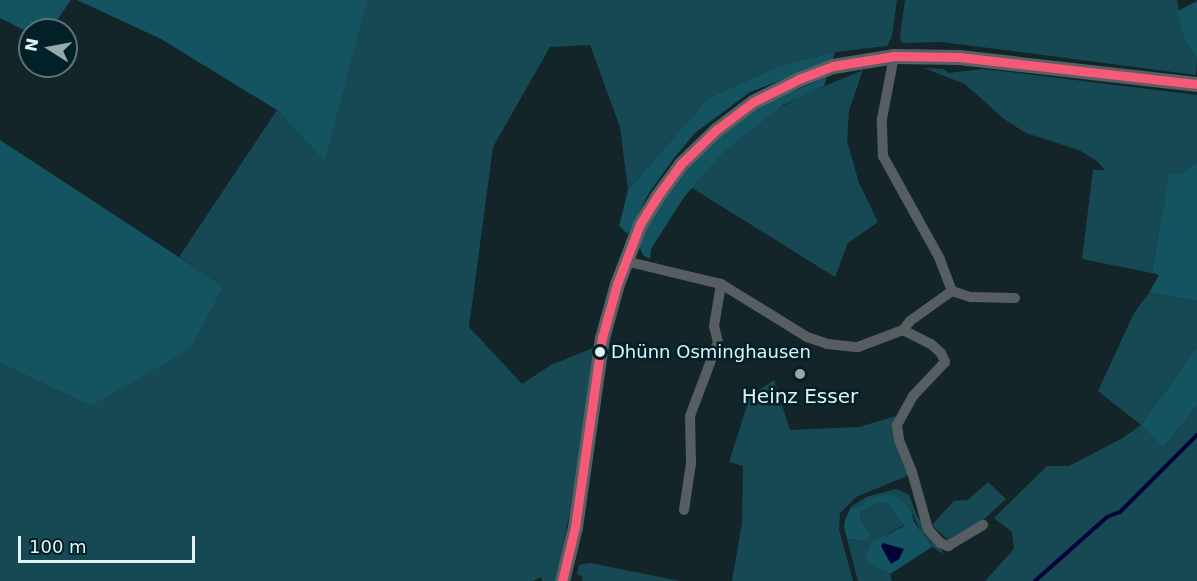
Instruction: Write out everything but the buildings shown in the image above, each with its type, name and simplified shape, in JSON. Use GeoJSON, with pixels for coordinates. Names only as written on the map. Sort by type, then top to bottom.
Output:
{"type":"FeatureCollection","features":[{"type":"Feature","properties":{"kind":"main road"},"geometry":{"type":"LineString","coordinates":[[562,581],[575,527],[603,338],[625,261],[640,224],[670,177],[701,143],[740,112],[780,87],[833,66],[894,56],[959,57],[1197,84]]}},
{"type":"Feature","properties":{"kind":"street"},"geometry":{"type":"LineString","coordinates":[[894,56],[882,119],[883,156],[940,259],[951,281],[952,291]]}},
{"type":"Feature","properties":{"kind":"street"},"geometry":{"type":"LineString","coordinates":[[625,261],[721,284],[807,337],[827,344],[858,347],[903,330],[910,321],[952,291]]}},
{"type":"Feature","properties":{"kind":"street"},"geometry":{"type":"LineString","coordinates":[[684,510],[691,463],[690,417],[718,342],[714,326],[721,284]]}},
{"type":"Feature","properties":{"kind":"street"},"geometry":{"type":"LineString","coordinates":[[952,291],[971,297],[1015,298]]}},
{"type":"Feature","properties":{"kind":"street"},"geometry":{"type":"LineString","coordinates":[[903,330],[931,344],[945,362],[913,396],[897,425],[899,440],[912,472],[928,529],[940,543],[948,546],[982,525]]}},
{"type":"Feature","properties":{"kind":"shaded area"},"geometry":{"type":"Polygon","coordinates":[[[0,0],[71,0],[58,18],[18,18],[18,27],[0,18],[0,0]]]}},
{"type":"Feature","properties":{"kind":"shaded area"},"geometry":{"type":"Polygon","coordinates":[[[77,0],[368,0],[325,162],[277,110],[161,39],[77,0]]]}},
{"type":"Feature","properties":{"kind":"shaded area"},"geometry":{"type":"Polygon","coordinates":[[[368,0],[897,0],[892,36],[887,46],[835,52],[781,65],[708,98],[628,190],[620,127],[590,45],[550,47],[493,147],[469,327],[522,384],[551,365],[595,347],[570,511],[556,581],[542,581],[541,577],[533,581],[0,581],[0,363],[90,406],[223,286],[179,257],[277,110],[325,162],[368,0]]]}},
{"type":"Feature","properties":{"kind":"shaded area"},"geometry":{"type":"Polygon","coordinates":[[[905,0],[1177,0],[1183,37],[1197,59],[1196,75],[942,42],[902,43],[900,36],[905,0]]]}},
{"type":"Feature","properties":{"kind":"shaded area"},"geometry":{"type":"Polygon","coordinates":[[[1197,1],[1197,59],[1183,37],[1178,11],[1197,1]]]}},
{"type":"Feature","properties":{"kind":"shaded area"},"geometry":{"type":"Polygon","coordinates":[[[835,52],[832,61],[750,92],[695,133],[649,193],[628,234],[619,226],[628,190],[708,98],[781,65],[835,52]]]}},
{"type":"Feature","properties":{"kind":"shaded area"},"geometry":{"type":"Polygon","coordinates":[[[924,68],[944,69],[948,73],[982,69],[1197,95],[1197,162],[1179,174],[1169,174],[1152,273],[1082,259],[1093,170],[1105,170],[1097,161],[1079,150],[1026,133],[1004,119],[965,84],[924,68]]]}},
{"type":"Feature","properties":{"kind":"shaded area"},"geometry":{"type":"Polygon","coordinates":[[[863,70],[849,111],[847,141],[859,183],[878,222],[848,243],[835,277],[692,188],[726,150],[767,115],[799,97],[863,70]]]}},
{"type":"Feature","properties":{"kind":"shaded area"},"geometry":{"type":"Polygon","coordinates":[[[827,77],[824,86],[783,105],[726,150],[684,197],[651,249],[650,259],[643,255],[640,248],[642,234],[675,181],[736,120],[769,101],[827,77]]]}},
{"type":"Feature","properties":{"kind":"shaded area"},"geometry":{"type":"Polygon","coordinates":[[[0,140],[223,286],[190,349],[90,406],[0,363],[0,140]]]}},
{"type":"Feature","properties":{"kind":"shaded area"},"geometry":{"type":"Polygon","coordinates":[[[1197,162],[1197,301],[1149,293],[1159,275],[1152,273],[1169,174],[1179,174],[1197,162]]]}},
{"type":"Feature","properties":{"kind":"shaded area"},"geometry":{"type":"Polygon","coordinates":[[[1149,293],[1197,301],[1197,347],[1141,425],[1098,391],[1134,313],[1149,293]]]}},
{"type":"Feature","properties":{"kind":"shaded area"},"geometry":{"type":"Polygon","coordinates":[[[1197,347],[1197,406],[1163,448],[1141,425],[1197,347]]]}},
{"type":"Feature","properties":{"kind":"shaded area"},"geometry":{"type":"Polygon","coordinates":[[[774,380],[790,430],[859,427],[896,416],[894,421],[909,470],[907,476],[856,497],[840,513],[839,529],[853,581],[732,581],[742,523],[743,466],[729,462],[750,396],[774,380]]]}},
{"type":"Feature","properties":{"kind":"shaded area"},"geometry":{"type":"Polygon","coordinates":[[[1197,406],[1197,581],[985,581],[1014,549],[1012,532],[994,518],[1047,466],[1069,466],[1121,439],[1141,425],[1163,448],[1197,406]]]}},
{"type":"Feature","properties":{"kind":"shaded area"},"geometry":{"type":"Polygon","coordinates":[[[988,482],[1006,499],[979,524],[950,542],[932,525],[954,501],[968,500],[988,482]]]}},
{"type":"Feature","properties":{"kind":"shaded area"},"geometry":{"type":"Polygon","coordinates":[[[897,489],[909,495],[917,516],[944,554],[932,547],[921,533],[911,510],[899,498],[866,500],[857,508],[851,507],[866,497],[897,489]]]}},
{"type":"Feature","properties":{"kind":"shaded area"},"geometry":{"type":"Polygon","coordinates":[[[885,494],[899,498],[911,510],[914,522],[932,547],[890,574],[870,565],[865,555],[873,542],[904,526],[889,504],[879,502],[860,512],[870,535],[866,541],[847,539],[844,527],[851,507],[857,508],[866,500],[885,494]]]}},
{"type":"Feature","properties":{"kind":"shaded area"},"geometry":{"type":"Polygon","coordinates":[[[879,502],[889,504],[904,525],[887,534],[870,565],[890,574],[892,581],[858,581],[847,539],[866,541],[870,535],[860,512],[879,502]]]}},
{"type":"Feature","properties":{"kind":"shaded area"},"geometry":{"type":"Polygon","coordinates":[[[883,543],[904,549],[899,559],[891,564],[881,546],[883,543]]]}},
{"type":"Feature","properties":{"kind":"shaded area"},"geometry":{"type":"Polygon","coordinates":[[[590,563],[680,581],[582,581],[583,577],[577,574],[579,565],[590,563]]]}},
{"type":"Feature","properties":{"kind":"waterway"},"geometry":{"type":"LineString","coordinates":[[1035,581],[1107,517],[1120,512],[1197,435]]}},
{"type":"Feature","properties":{"kind":"transit line"},"geometry":{"type":"LineString","coordinates":[[562,581],[575,527],[602,338],[617,284],[640,224],[656,198],[681,164],[716,130],[753,102],[799,79],[833,66],[894,56],[959,57],[1197,84]]}},
{"type":"Feature","properties":{"kind":"place","name":"Dhünn Osminghausen"},"geometry":{"type":"Point","coordinates":[600,352]}},
{"type":"Feature","properties":{"kind":"place","name":"Heinz Esser"},"geometry":{"type":"Point","coordinates":[800,374]}}]}
